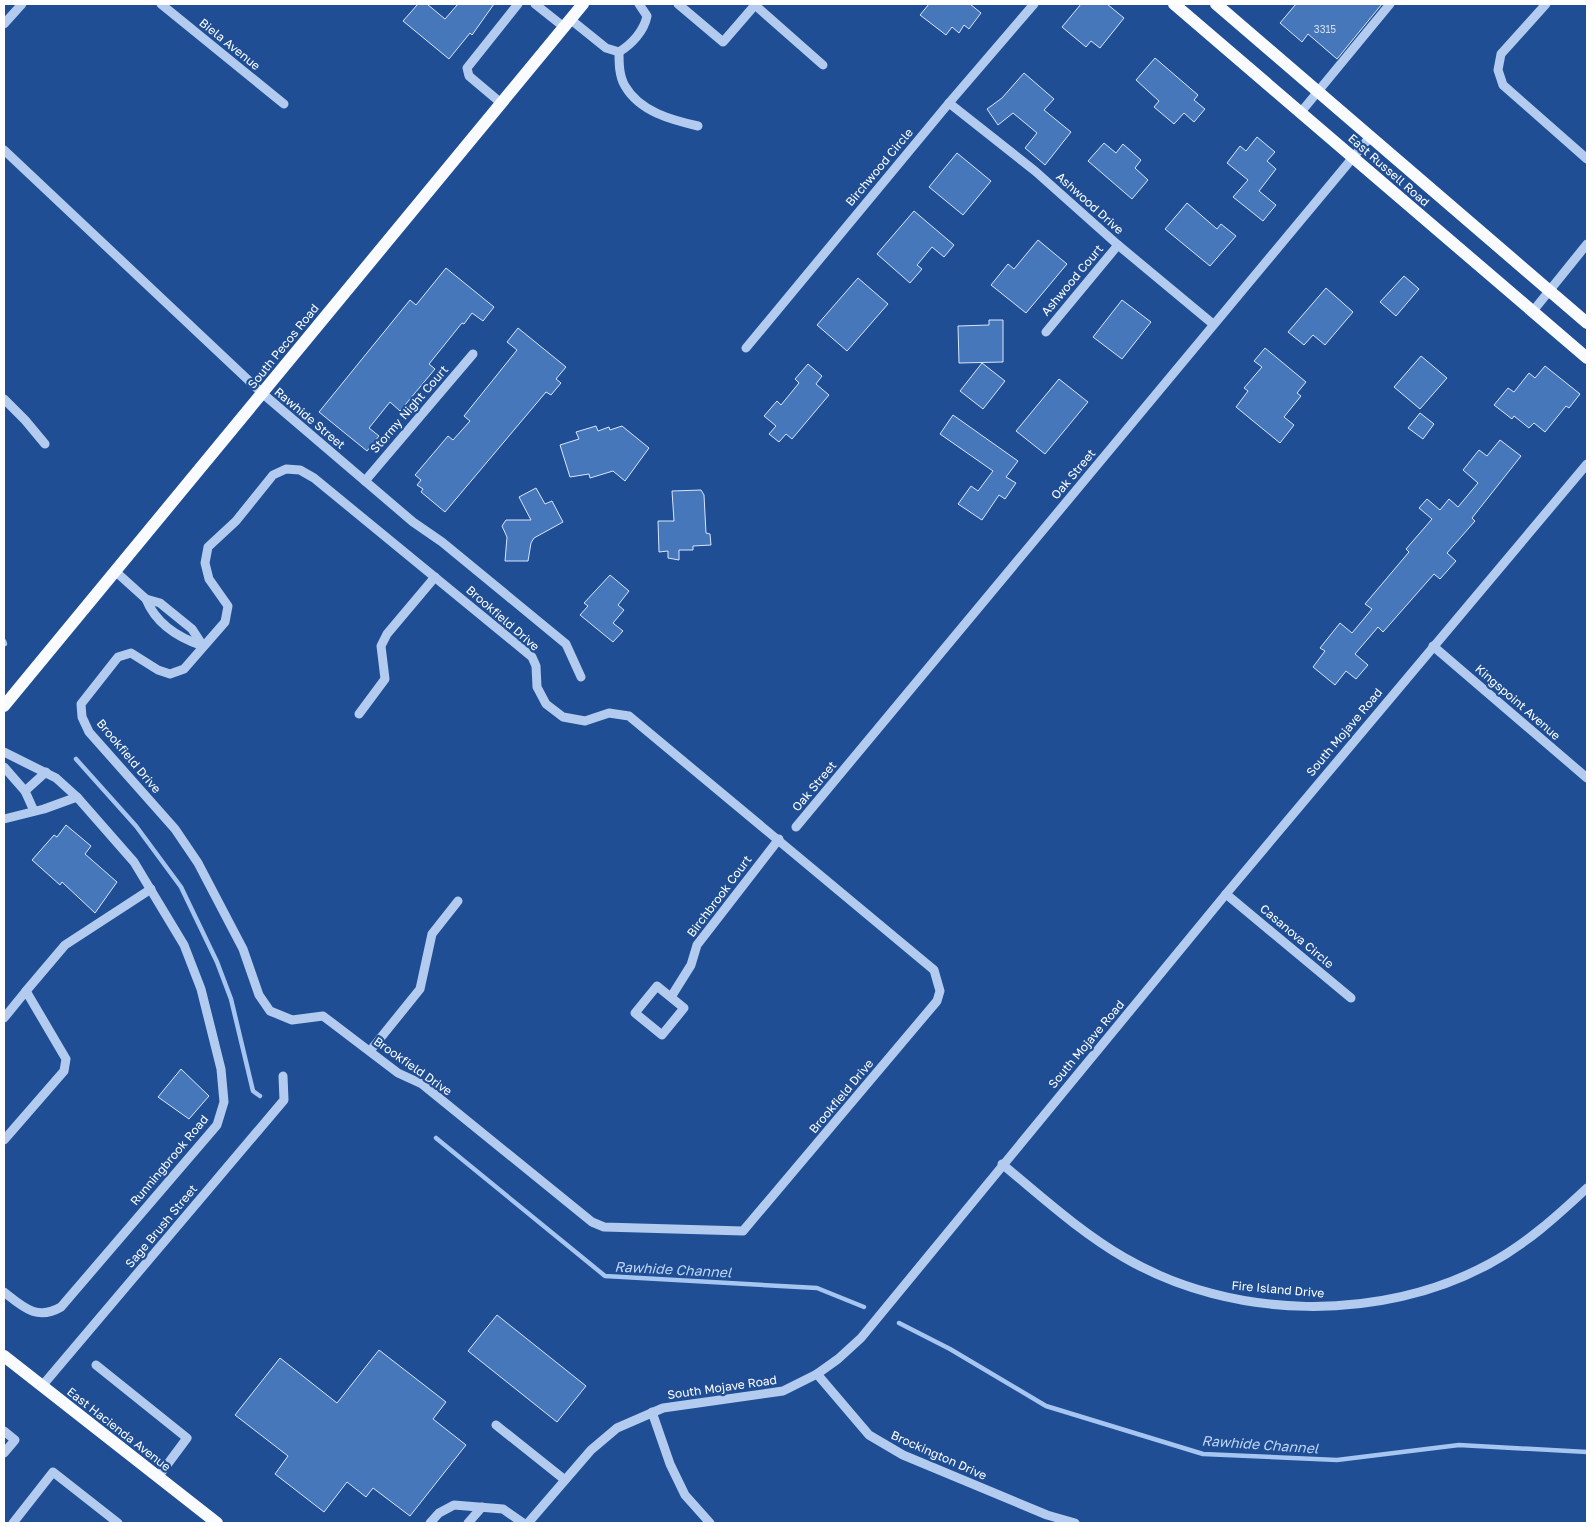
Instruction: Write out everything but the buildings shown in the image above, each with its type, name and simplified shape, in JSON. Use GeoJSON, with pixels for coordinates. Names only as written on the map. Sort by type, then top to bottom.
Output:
{"type":"FeatureCollection","features":[{"type":"Feature","properties":{"kind":"main road","name":"South Pecos Road"},"geometry":{"type":"LineString","coordinates":[[4,706],[583,4]]}},
{"type":"Feature","properties":{"kind":"main road","name":"East Russell Road"},"geometry":{"type":"LineString","coordinates":[[1174,4],[1587,358]]}},
{"type":"Feature","properties":{"kind":"main road","name":"East Russell Road"},"geometry":{"type":"LineString","coordinates":[[1216,4],[1587,323]]}},
{"type":"Feature","properties":{"kind":"main road","name":"East Hacienda Avenue"},"geometry":{"type":"LineString","coordinates":[[4,1356],[218,1523]]}},
{"type":"Feature","properties":{"kind":"street"},"geometry":{"type":"LineString","coordinates":[[4,24],[22,4]]}},
{"type":"Feature","properties":{"kind":"street","name":"Biela Avenue"},"geometry":{"type":"LineString","coordinates":[[161,4],[284,104]]}},
{"type":"Feature","properties":{"kind":"street"},"geometry":{"type":"LineString","coordinates":[[501,103],[469,76],[467,68],[518,4]]}},
{"type":"Feature","properties":{"kind":"street"},"geometry":{"type":"LineString","coordinates":[[535,4],[606,48],[619,52],[629,46],[645,23],[647,16],[639,4]]}},
{"type":"Feature","properties":{"kind":"street"},"geometry":{"type":"LineString","coordinates":[[678,4],[723,42],[754,5],[823,65]]}},
{"type":"Feature","properties":{"kind":"street","name":"Birchwood Circle"},"geometry":{"type":"LineString","coordinates":[[746,348],[948,103],[1034,4]]}},
{"type":"Feature","properties":{"kind":"street"},"geometry":{"type":"LineString","coordinates":[[1300,112],[1390,4]]}},
{"type":"Feature","properties":{"kind":"street"},"geometry":{"type":"LineString","coordinates":[[1546,4],[1501,54],[1498,70],[1503,85],[1587,159]]}},
{"type":"Feature","properties":{"kind":"street"},"geometry":{"type":"LineString","coordinates":[[619,52],[620,72],[625,86],[639,102],[665,118],[698,126]]}},
{"type":"Feature","properties":{"kind":"street","name":"Ashwood Drive"},"geometry":{"type":"LineString","coordinates":[[948,103],[1035,171],[1213,324]]}},
{"type":"Feature","properties":{"kind":"street","name":"Oak Street"},"geometry":{"type":"LineString","coordinates":[[796,827],[1370,137]]}},
{"type":"Feature","properties":{"kind":"street","name":"Rawhide Street"},"geometry":{"type":"LineString","coordinates":[[4,150],[262,393],[365,481],[566,644],[581,677]]}},
{"type":"Feature","properties":{"kind":"street","name":"Ashwood Court"},"geometry":{"type":"LineString","coordinates":[[1046,332],[1118,244]]}},
{"type":"Feature","properties":{"kind":"street"},"geometry":{"type":"LineString","coordinates":[[1533,311],[1587,244]]}},
{"type":"Feature","properties":{"kind":"street","name":"Stormy Night Court"},"geometry":{"type":"LineString","coordinates":[[365,481],[473,354]]}},
{"type":"Feature","properties":{"kind":"street"},"geometry":{"type":"LineString","coordinates":[[4,399],[45,444]]}},
{"type":"Feature","properties":{"kind":"street","name":"South Mojave Road"},"geometry":{"type":"LineString","coordinates":[[528,1523],[591,1450],[617,1428],[663,1408],[783,1391],[817,1374],[838,1359],[861,1338],[1002,1164],[1226,894],[1587,464]]}},
{"type":"Feature","properties":{"kind":"street","name":"Brookfield Drive"},"geometry":{"type":"LineString","coordinates":[[286,469],[300,470],[314,478],[532,657],[536,666],[537,687],[546,704],[563,717],[585,720],[609,713],[629,716],[779,839],[934,970],[940,991],[937,1001],[743,1231],[604,1227],[592,1222],[422,1084],[398,1073],[323,1016],[292,1020],[270,1011],[258,995],[243,948],[198,863],[175,829],[90,732],[82,717],[81,704],[118,657],[131,653],[158,670],[170,674],[184,669],[204,646],[225,622],[228,606],[209,579],[205,563],[208,547],[236,521],[273,475],[286,469]]}},
{"type":"Feature","properties":{"kind":"street"},"geometry":{"type":"LineString","coordinates":[[115,571],[146,599],[152,613],[182,639],[204,646]]}},
{"type":"Feature","properties":{"kind":"street"},"geometry":{"type":"LineString","coordinates":[[359,714],[385,679],[381,646],[386,634],[435,577]]}},
{"type":"Feature","properties":{"kind":"street"},"geometry":{"type":"LineString","coordinates":[[146,599],[160,603],[192,628],[204,646]]}},
{"type":"Feature","properties":{"kind":"street"},"geometry":{"type":"LineString","coordinates":[[175,632],[183,622]]}},
{"type":"Feature","properties":{"kind":"street","name":"Kingspoint Avenue"},"geometry":{"type":"LineString","coordinates":[[1433,646],[1587,778]]}},
{"type":"Feature","properties":{"kind":"street","name":"Runningbrook Road"},"geometry":{"type":"LineString","coordinates":[[4,752],[56,778],[77,797],[134,862],[151,889],[184,945],[201,989],[221,1069],[224,1102],[217,1125],[61,1307],[50,1314],[27,1311],[4,1292]]}},
{"type":"Feature","properties":{"kind":"street"},"geometry":{"type":"LineString","coordinates":[[4,766],[24,791],[34,811]]}},
{"type":"Feature","properties":{"kind":"street"},"geometry":{"type":"LineString","coordinates":[[24,791],[46,772]]}},
{"type":"Feature","properties":{"kind":"street"},"geometry":{"type":"LineString","coordinates":[[4,819],[77,797]]}},
{"type":"Feature","properties":{"kind":"street","name":"Birchbrook Court"},"geometry":{"type":"LineString","coordinates":[[671,997],[691,965],[697,945],[779,839]]}},
{"type":"Feature","properties":{"kind":"street"},"geometry":{"type":"LineString","coordinates":[[4,1018],[65,945],[151,889]]}},
{"type":"Feature","properties":{"kind":"street","name":"Casanova Circle"},"geometry":{"type":"LineString","coordinates":[[1226,894],[1351,998]]}},
{"type":"Feature","properties":{"kind":"street"},"geometry":{"type":"LineString","coordinates":[[370,1051],[420,989],[432,934],[458,901]]}},
{"type":"Feature","properties":{"kind":"street"},"geometry":{"type":"LineString","coordinates":[[657,986],[671,997],[684,1008],[662,1035],[635,1013],[657,986]]}},
{"type":"Feature","properties":{"kind":"street"},"geometry":{"type":"LineString","coordinates":[[4,1140],[64,1071],[66,1059],[26,992]]}},
{"type":"Feature","properties":{"kind":"street","name":"Sage Brush Street"},"geometry":{"type":"LineString","coordinates":[[42,1386],[284,1100],[283,1076]]}},
{"type":"Feature","properties":{"kind":"street","name":"Fire Island Drive"},"geometry":{"type":"LineString","coordinates":[[1002,1164],[1081,1229],[1125,1258],[1156,1274],[1214,1295],[1248,1302],[1318,1308],[1347,1306],[1402,1296],[1461,1277],[1488,1265],[1544,1229],[1587,1188]]}},
{"type":"Feature","properties":{"kind":"street"},"geometry":{"type":"LineString","coordinates":[[96,1365],[187,1438],[158,1477]]}},
{"type":"Feature","properties":{"kind":"street","name":"Brockington Drive"},"geometry":{"type":"LineString","coordinates":[[817,1374],[869,1435],[903,1455],[1047,1515],[1075,1523]]}},
{"type":"Feature","properties":{"kind":"street"},"geometry":{"type":"LineString","coordinates":[[652,1412],[670,1464],[685,1495],[710,1523]]}},
{"type":"Feature","properties":{"kind":"street"},"geometry":{"type":"LineString","coordinates":[[496,1425],[565,1480]]}},
{"type":"Feature","properties":{"kind":"street"},"geometry":{"type":"LineString","coordinates":[[4,1431],[15,1440],[4,1453]]}},
{"type":"Feature","properties":{"kind":"street"},"geometry":{"type":"LineString","coordinates":[[13,1523],[53,1472],[118,1523]]}},
{"type":"Feature","properties":{"kind":"street"},"geometry":{"type":"LineString","coordinates":[[430,1523],[440,1513],[454,1505],[503,1509],[523,1523]]}},
{"type":"Feature","properties":{"kind":"street"},"geometry":{"type":"LineString","coordinates":[[468,1523],[482,1507]]}},
{"type":"Feature","properties":{"kind":"waterway","name":"Rawhide Channel"},"geometry":{"type":"LineString","coordinates":[[76,759],[136,826],[181,887],[217,962],[231,999],[253,1091],[260,1096]]}},
{"type":"Feature","properties":{"kind":"waterway","name":"Rawhide Channel"},"geometry":{"type":"LineString","coordinates":[[436,1138],[605,1276],[817,1288],[864,1307]]}},
{"type":"Feature","properties":{"kind":"waterway","name":"Rawhide Channel"},"geometry":{"type":"LineString","coordinates":[[899,1323],[950,1349],[1046,1406],[1203,1454],[1337,1460],[1459,1445],[1587,1452]]}}]}
